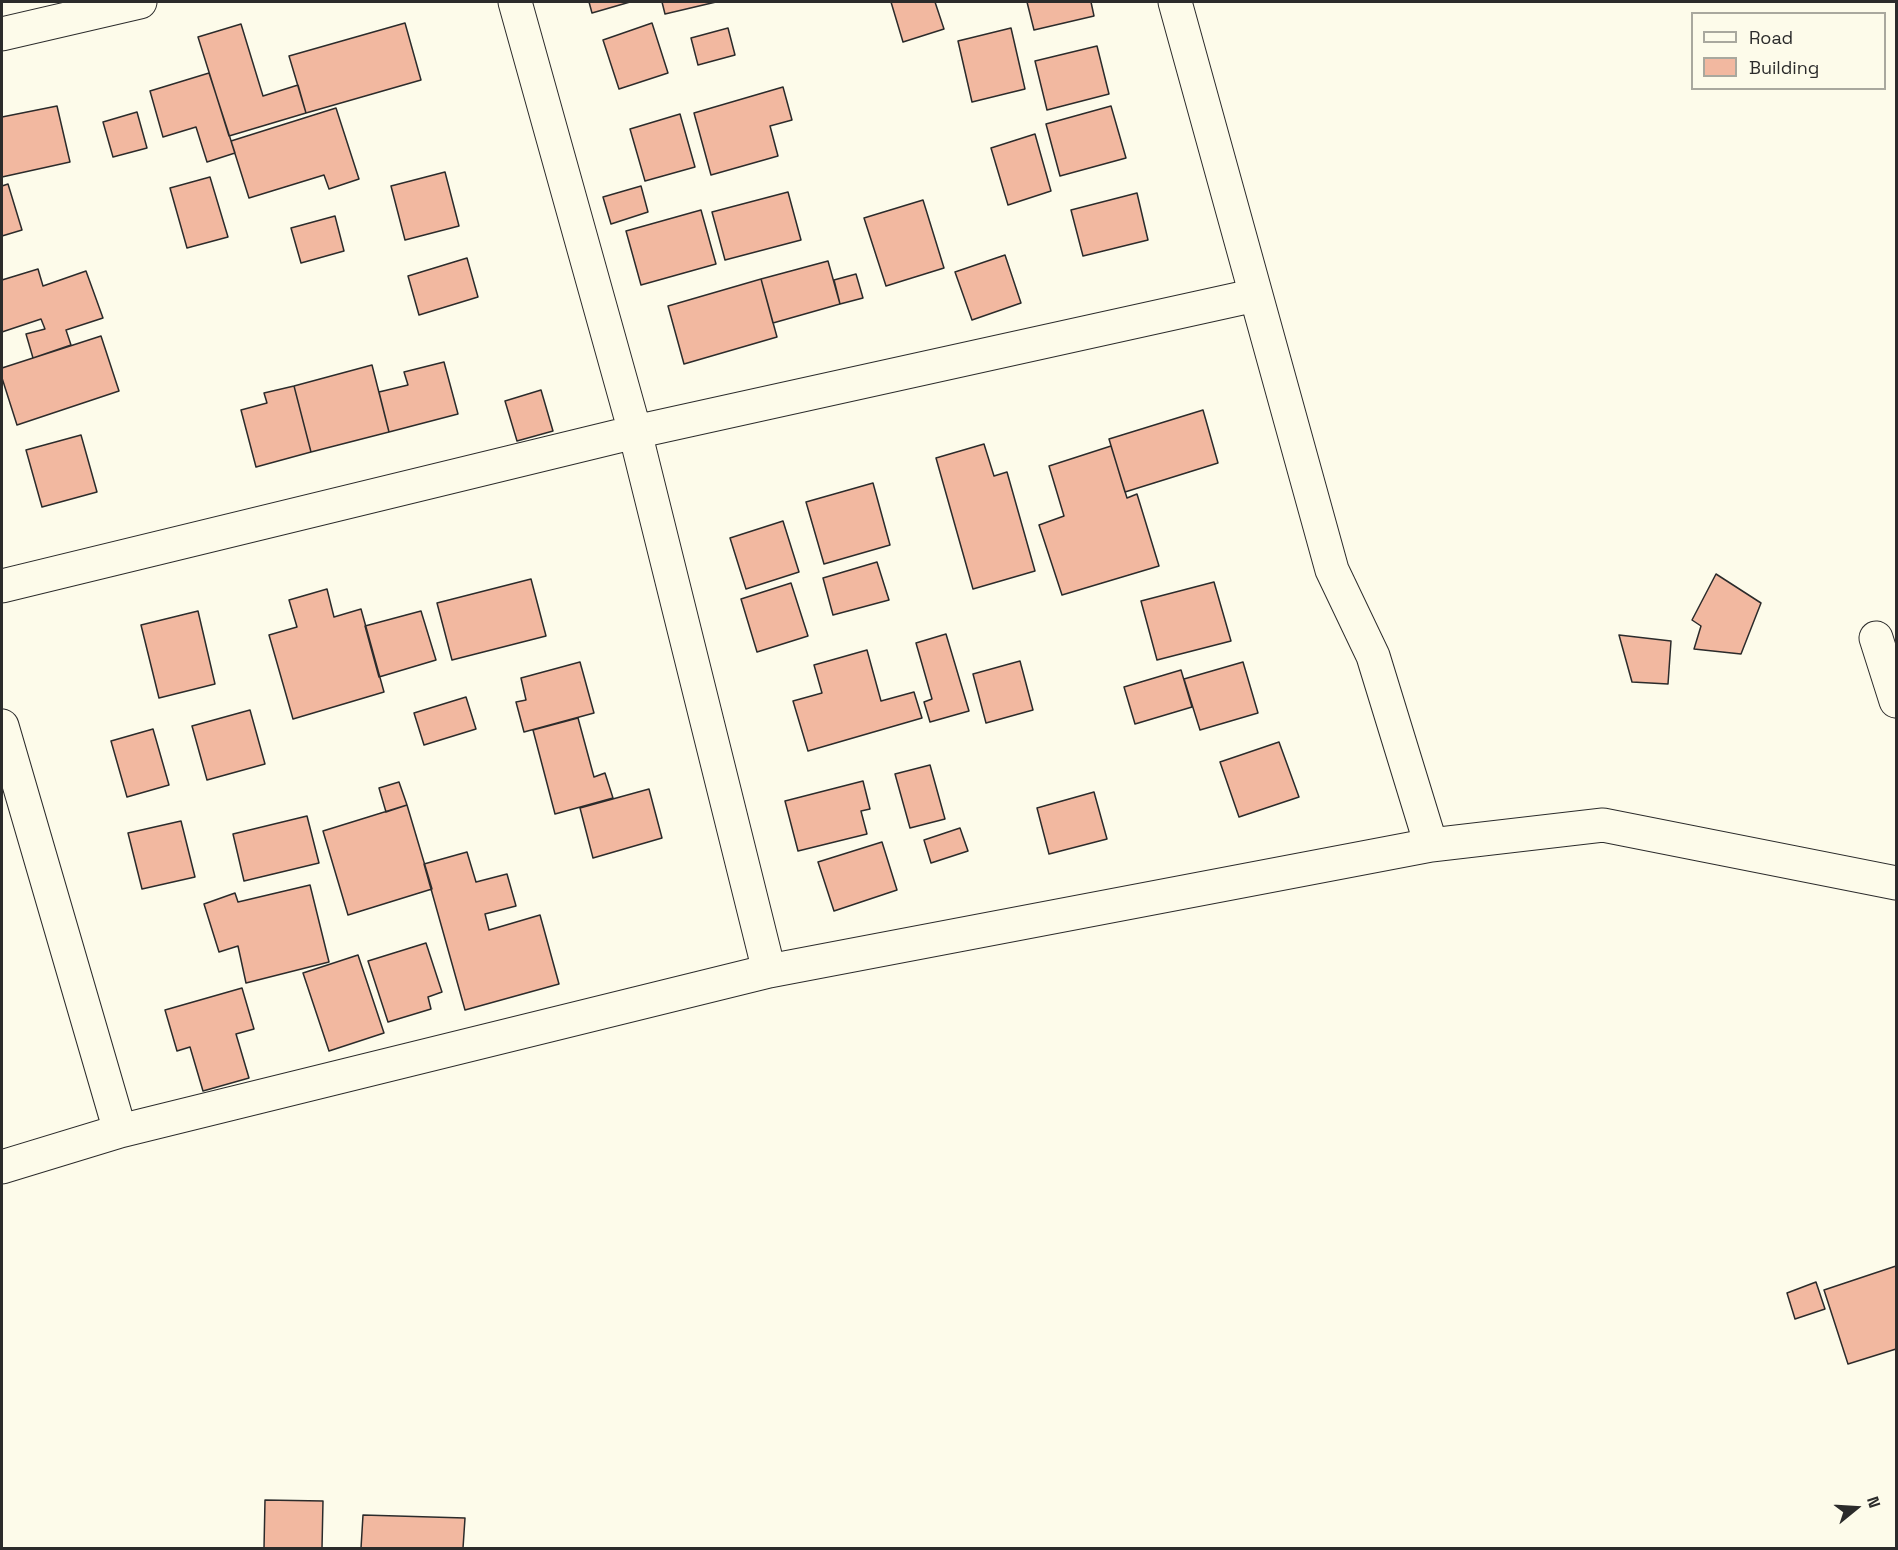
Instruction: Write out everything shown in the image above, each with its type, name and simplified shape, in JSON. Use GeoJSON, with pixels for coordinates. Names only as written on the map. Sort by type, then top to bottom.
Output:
{"type":"FeatureCollection","features":[{"type":"Feature","properties":{"kind":"street"},"geometry":{"type":"LineString","coordinates":[[2,33],[140,2]]}},
{"type":"Feature","properties":{"kind":"street"},"geometry":{"type":"LineString","coordinates":[[515,2],[635,432],[769,971]]}},
{"type":"Feature","properties":{"kind":"street"},"geometry":{"type":"LineString","coordinates":[[1175,2],[1332,570],[1373,656],[1431,845]]}},
{"type":"Feature","properties":{"kind":"street"},"geometry":{"type":"LineString","coordinates":[[2,586],[635,432],[1256,295]]}},
{"type":"Feature","properties":{"kind":"street"},"geometry":{"type":"LineString","coordinates":[[1876,638],[1896,701]]}},
{"type":"Feature","properties":{"kind":"street"},"geometry":{"type":"LineString","coordinates":[[2,726],[120,1131]]}},
{"type":"Feature","properties":{"kind":"street"},"geometry":{"type":"LineString","coordinates":[[2,1167],[120,1131],[769,971],[1431,845],[1603,825],[1896,883]]}},
{"type":"Feature","properties":{"kind":"building"},"geometry":{"type":"Polygon","coordinates":[[[589,2],[630,2],[592,13],[589,2]]]}},
{"type":"Feature","properties":{"kind":"building"},"geometry":{"type":"Polygon","coordinates":[[[662,2],[716,2],[665,14],[662,2]]]}},
{"type":"Feature","properties":{"kind":"building"},"geometry":{"type":"Polygon","coordinates":[[[891,2],[935,2],[944,29],[903,42],[891,2]]]}},
{"type":"Feature","properties":{"kind":"building"},"geometry":{"type":"Polygon","coordinates":[[[1027,2],[1091,2],[1094,16],[1034,30],[1027,2]]]}},
{"type":"Feature","properties":{"kind":"building"},"geometry":{"type":"Polygon","coordinates":[[[405,23],[421,80],[306,113],[289,56],[405,23]]]}},
{"type":"Feature","properties":{"kind":"building"},"geometry":{"type":"Polygon","coordinates":[[[652,23],[668,73],[619,89],[603,40],[652,23]]]}},
{"type":"Feature","properties":{"kind":"building"},"geometry":{"type":"Polygon","coordinates":[[[241,24],[263,96],[298,85],[306,113],[229,136],[198,37],[241,24]]]}},
{"type":"Feature","properties":{"kind":"building"},"geometry":{"type":"Polygon","coordinates":[[[728,28],[735,55],[698,65],[691,38],[728,28]]]}},
{"type":"Feature","properties":{"kind":"building"},"geometry":{"type":"Polygon","coordinates":[[[1011,28],[1025,89],[972,102],[958,41],[1011,28]]]}},
{"type":"Feature","properties":{"kind":"building"},"geometry":{"type":"Polygon","coordinates":[[[1097,46],[1109,94],[1047,110],[1035,61],[1097,46]]]}},
{"type":"Feature","properties":{"kind":"building"},"geometry":{"type":"Polygon","coordinates":[[[209,73],[235,153],[207,162],[196,127],[163,137],[150,91],[209,73]]]}},
{"type":"Feature","properties":{"kind":"building"},"geometry":{"type":"Polygon","coordinates":[[[783,87],[792,120],[770,126],[778,156],[711,175],[694,113],[783,87]]]}},
{"type":"Feature","properties":{"kind":"building"},"geometry":{"type":"Polygon","coordinates":[[[57,106],[70,162],[2,177],[2,117],[57,106]]]}},
{"type":"Feature","properties":{"kind":"building"},"geometry":{"type":"Polygon","coordinates":[[[1111,106],[1126,158],[1060,176],[1046,124],[1111,106]]]}},
{"type":"Feature","properties":{"kind":"building"},"geometry":{"type":"Polygon","coordinates":[[[336,108],[359,179],[329,189],[324,175],[249,198],[231,141],[336,108]]]}},
{"type":"Feature","properties":{"kind":"building"},"geometry":{"type":"Polygon","coordinates":[[[137,112],[147,148],[113,157],[103,122],[137,112]]]}},
{"type":"Feature","properties":{"kind":"building"},"geometry":{"type":"Polygon","coordinates":[[[680,114],[695,167],[645,181],[630,129],[680,114]]]}},
{"type":"Feature","properties":{"kind":"building"},"geometry":{"type":"Polygon","coordinates":[[[1035,134],[1051,191],[1008,205],[991,148],[1035,134]]]}},
{"type":"Feature","properties":{"kind":"building"},"geometry":{"type":"Polygon","coordinates":[[[445,172],[459,226],[405,240],[391,186],[445,172]]]}},
{"type":"Feature","properties":{"kind":"building"},"geometry":{"type":"Polygon","coordinates":[[[210,177],[228,237],[187,248],[170,188],[210,177]]]}},
{"type":"Feature","properties":{"kind":"building"},"geometry":{"type":"Polygon","coordinates":[[[8,184],[22,230],[2,236],[2,186],[8,184]]]}},
{"type":"Feature","properties":{"kind":"building"},"geometry":{"type":"Polygon","coordinates":[[[641,186],[648,212],[611,224],[603,197],[641,186]]]}},
{"type":"Feature","properties":{"kind":"building"},"geometry":{"type":"Polygon","coordinates":[[[788,192],[801,240],[725,260],[712,212],[788,192]]]}},
{"type":"Feature","properties":{"kind":"building"},"geometry":{"type":"Polygon","coordinates":[[[1137,193],[1148,240],[1083,256],[1071,210],[1137,193]]]}},
{"type":"Feature","properties":{"kind":"building"},"geometry":{"type":"Polygon","coordinates":[[[923,200],[944,268],[886,286],[864,218],[923,200]]]}},
{"type":"Feature","properties":{"kind":"building"},"geometry":{"type":"Polygon","coordinates":[[[701,210],[716,264],[641,285],[626,231],[701,210]]]}},
{"type":"Feature","properties":{"kind":"building"},"geometry":{"type":"Polygon","coordinates":[[[335,216],[344,251],[301,263],[291,228],[335,216]]]}},
{"type":"Feature","properties":{"kind":"building"},"geometry":{"type":"Polygon","coordinates":[[[1005,255],[1021,303],[972,320],[955,272],[1005,255]]]}},
{"type":"Feature","properties":{"kind":"building"},"geometry":{"type":"Polygon","coordinates":[[[467,258],[478,297],[419,315],[408,276],[467,258]]]}},
{"type":"Feature","properties":{"kind":"building"},"geometry":{"type":"Polygon","coordinates":[[[828,261],[840,304],[773,323],[761,279],[828,261]]]}},
{"type":"Feature","properties":{"kind":"building"},"geometry":{"type":"Polygon","coordinates":[[[38,269],[43,286],[86,271],[103,318],[66,330],[71,345],[33,358],[26,334],[45,329],[41,319],[2,332],[2,280],[38,269]]]}},
{"type":"Feature","properties":{"kind":"building"},"geometry":{"type":"Polygon","coordinates":[[[856,274],[863,298],[840,304],[834,280],[856,274]]]}},
{"type":"Feature","properties":{"kind":"building"},"geometry":{"type":"Polygon","coordinates":[[[761,279],[777,337],[684,364],[668,306],[761,279]]]}},
{"type":"Feature","properties":{"kind":"building"},"geometry":{"type":"Polygon","coordinates":[[[101,336],[119,391],[17,425],[2,378],[2,368],[101,336]]]}},
{"type":"Feature","properties":{"kind":"building"},"geometry":{"type":"Polygon","coordinates":[[[444,362],[458,414],[389,432],[379,392],[408,385],[404,372],[444,362]]]}},
{"type":"Feature","properties":{"kind":"building"},"geometry":{"type":"Polygon","coordinates":[[[372,365],[389,432],[311,452],[294,386],[372,365]]]}},
{"type":"Feature","properties":{"kind":"building"},"geometry":{"type":"Polygon","coordinates":[[[294,386],[311,452],[256,467],[241,410],[267,403],[264,393],[294,386]]]}},
{"type":"Feature","properties":{"kind":"building"},"geometry":{"type":"Polygon","coordinates":[[[541,390],[553,431],[517,441],[505,401],[541,390]]]}},
{"type":"Feature","properties":{"kind":"building"},"geometry":{"type":"Polygon","coordinates":[[[1203,410],[1218,463],[1125,492],[1109,439],[1203,410]]]}},
{"type":"Feature","properties":{"kind":"building"},"geometry":{"type":"Polygon","coordinates":[[[81,435],[97,492],[42,507],[26,450],[81,435]]]}},
{"type":"Feature","properties":{"kind":"building"},"geometry":{"type":"Polygon","coordinates":[[[984,444],[994,476],[1007,472],[1035,571],[973,589],[936,458],[984,444]]]}},
{"type":"Feature","properties":{"kind":"building"},"geometry":{"type":"Polygon","coordinates":[[[1111,446],[1127,498],[1137,494],[1159,566],[1062,595],[1039,525],[1064,516],[1049,466],[1111,446]]]}},
{"type":"Feature","properties":{"kind":"building"},"geometry":{"type":"Polygon","coordinates":[[[873,483],[890,545],[824,564],[806,502],[873,483]]]}},
{"type":"Feature","properties":{"kind":"building"},"geometry":{"type":"Polygon","coordinates":[[[783,521],[799,572],[746,589],[730,538],[783,521]]]}},
{"type":"Feature","properties":{"kind":"building"},"geometry":{"type":"Polygon","coordinates":[[[877,562],[889,600],[833,615],[823,578],[877,562]]]}},
{"type":"Feature","properties":{"kind":"building"},"geometry":{"type":"Polygon","coordinates":[[[1716,574],[1761,603],[1741,654],[1694,649],[1701,626],[1692,620],[1716,574]]]}},
{"type":"Feature","properties":{"kind":"building"},"geometry":{"type":"Polygon","coordinates":[[[531,579],[546,636],[452,660],[437,603],[531,579]]]}},
{"type":"Feature","properties":{"kind":"building"},"geometry":{"type":"Polygon","coordinates":[[[1214,582],[1231,641],[1157,660],[1141,601],[1214,582]]]}},
{"type":"Feature","properties":{"kind":"building"},"geometry":{"type":"Polygon","coordinates":[[[791,583],[808,636],[757,652],[741,599],[791,583]]]}},
{"type":"Feature","properties":{"kind":"building"},"geometry":{"type":"Polygon","coordinates":[[[327,589],[334,617],[361,609],[384,692],[293,719],[269,635],[297,627],[289,600],[327,589]]]}},
{"type":"Feature","properties":{"kind":"building"},"geometry":{"type":"Polygon","coordinates":[[[198,611],[215,684],[159,698],[141,625],[198,611]]]}},
{"type":"Feature","properties":{"kind":"building"},"geometry":{"type":"Polygon","coordinates":[[[421,611],[436,660],[379,677],[365,626],[421,611]]]}},
{"type":"Feature","properties":{"kind":"building"},"geometry":{"type":"Polygon","coordinates":[[[946,634],[969,711],[930,722],[924,702],[932,699],[916,643],[946,634]]]}},
{"type":"Feature","properties":{"kind":"building"},"geometry":{"type":"Polygon","coordinates":[[[1619,635],[1671,641],[1668,684],[1632,682],[1619,635]]]}},
{"type":"Feature","properties":{"kind":"building"},"geometry":{"type":"Polygon","coordinates":[[[867,650],[881,701],[914,692],[922,718],[808,751],[793,701],[822,693],[814,665],[867,650]]]}},
{"type":"Feature","properties":{"kind":"building"},"geometry":{"type":"Polygon","coordinates":[[[1020,661],[1033,710],[986,723],[973,674],[1020,661]]]}},
{"type":"Feature","properties":{"kind":"building"},"geometry":{"type":"Polygon","coordinates":[[[580,662],[594,713],[524,732],[516,702],[526,700],[521,678],[580,662]]]}},
{"type":"Feature","properties":{"kind":"building"},"geometry":{"type":"Polygon","coordinates":[[[1243,662],[1258,713],[1200,730],[1184,679],[1243,662]]]}},
{"type":"Feature","properties":{"kind":"building"},"geometry":{"type":"Polygon","coordinates":[[[1181,670],[1192,707],[1135,724],[1124,687],[1181,670]]]}},
{"type":"Feature","properties":{"kind":"building"},"geometry":{"type":"Polygon","coordinates":[[[466,697],[476,729],[424,745],[414,713],[466,697]]]}},
{"type":"Feature","properties":{"kind":"building"},"geometry":{"type":"Polygon","coordinates":[[[250,710],[265,764],[207,780],[192,726],[250,710]]]}},
{"type":"Feature","properties":{"kind":"building"},"geometry":{"type":"Polygon","coordinates":[[[578,718],[594,777],[605,773],[613,798],[555,814],[533,730],[578,718]]]}},
{"type":"Feature","properties":{"kind":"building"},"geometry":{"type":"Polygon","coordinates":[[[153,729],[169,785],[127,797],[111,741],[153,729]]]}},
{"type":"Feature","properties":{"kind":"building"},"geometry":{"type":"Polygon","coordinates":[[[1279,742],[1299,797],[1239,817],[1220,762],[1279,742]]]}},
{"type":"Feature","properties":{"kind":"building"},"geometry":{"type":"Polygon","coordinates":[[[930,765],[945,819],[910,828],[895,774],[930,765]]]}},
{"type":"Feature","properties":{"kind":"building"},"geometry":{"type":"Polygon","coordinates":[[[863,781],[870,809],[861,811],[867,834],[798,851],[785,801],[863,781]]]}},
{"type":"Feature","properties":{"kind":"building"},"geometry":{"type":"Polygon","coordinates":[[[399,782],[407,805],[386,812],[379,788],[399,782]]]}},
{"type":"Feature","properties":{"kind":"building"},"geometry":{"type":"Polygon","coordinates":[[[649,789],[662,838],[593,858],[580,808],[649,789]]]}},
{"type":"Feature","properties":{"kind":"building"},"geometry":{"type":"Polygon","coordinates":[[[1094,792],[1107,839],[1049,854],[1037,808],[1094,792]]]}},
{"type":"Feature","properties":{"kind":"building"},"geometry":{"type":"Polygon","coordinates":[[[407,805],[432,889],[348,915],[323,831],[407,805]]]}},
{"type":"Feature","properties":{"kind":"building"},"geometry":{"type":"Polygon","coordinates":[[[307,816],[319,863],[244,881],[233,834],[307,816]]]}},
{"type":"Feature","properties":{"kind":"building"},"geometry":{"type":"Polygon","coordinates":[[[181,821],[195,877],[142,889],[128,833],[181,821]]]}},
{"type":"Feature","properties":{"kind":"building"},"geometry":{"type":"Polygon","coordinates":[[[960,828],[968,851],[931,863],[924,840],[960,828]]]}},
{"type":"Feature","properties":{"kind":"building"},"geometry":{"type":"Polygon","coordinates":[[[882,842],[897,890],[834,911],[818,862],[882,842]]]}},
{"type":"Feature","properties":{"kind":"building"},"geometry":{"type":"Polygon","coordinates":[[[467,852],[476,882],[507,874],[516,906],[485,914],[489,930],[540,915],[559,984],[465,1010],[424,864],[467,852]]]}},
{"type":"Feature","properties":{"kind":"building"},"geometry":{"type":"Polygon","coordinates":[[[310,885],[329,962],[246,983],[238,946],[219,952],[204,904],[235,893],[238,902],[310,885]]]}},
{"type":"Feature","properties":{"kind":"building"},"geometry":{"type":"Polygon","coordinates":[[[426,943],[442,992],[428,997],[431,1009],[388,1022],[368,961],[426,943]]]}},
{"type":"Feature","properties":{"kind":"building"},"geometry":{"type":"Polygon","coordinates":[[[358,955],[384,1033],[329,1051],[303,973],[358,955]]]}},
{"type":"Feature","properties":{"kind":"building"},"geometry":{"type":"Polygon","coordinates":[[[242,988],[254,1029],[236,1034],[249,1078],[203,1091],[190,1047],[177,1051],[165,1010],[242,988]]]}},
{"type":"Feature","properties":{"kind":"building"},"geometry":{"type":"Polygon","coordinates":[[[1896,1266],[1896,1349],[1848,1364],[1824,1290],[1896,1266]]]}},
{"type":"Feature","properties":{"kind":"building"},"geometry":{"type":"Polygon","coordinates":[[[1816,1282],[1825,1309],[1795,1319],[1787,1293],[1816,1282]]]}},
{"type":"Feature","properties":{"kind":"building"},"geometry":{"type":"Polygon","coordinates":[[[265,1500],[323,1501],[322,1548],[264,1548],[265,1500]]]}},
{"type":"Feature","properties":{"kind":"building"},"geometry":{"type":"Polygon","coordinates":[[[363,1515],[465,1518],[463,1548],[361,1548],[363,1515]]]}}]}
